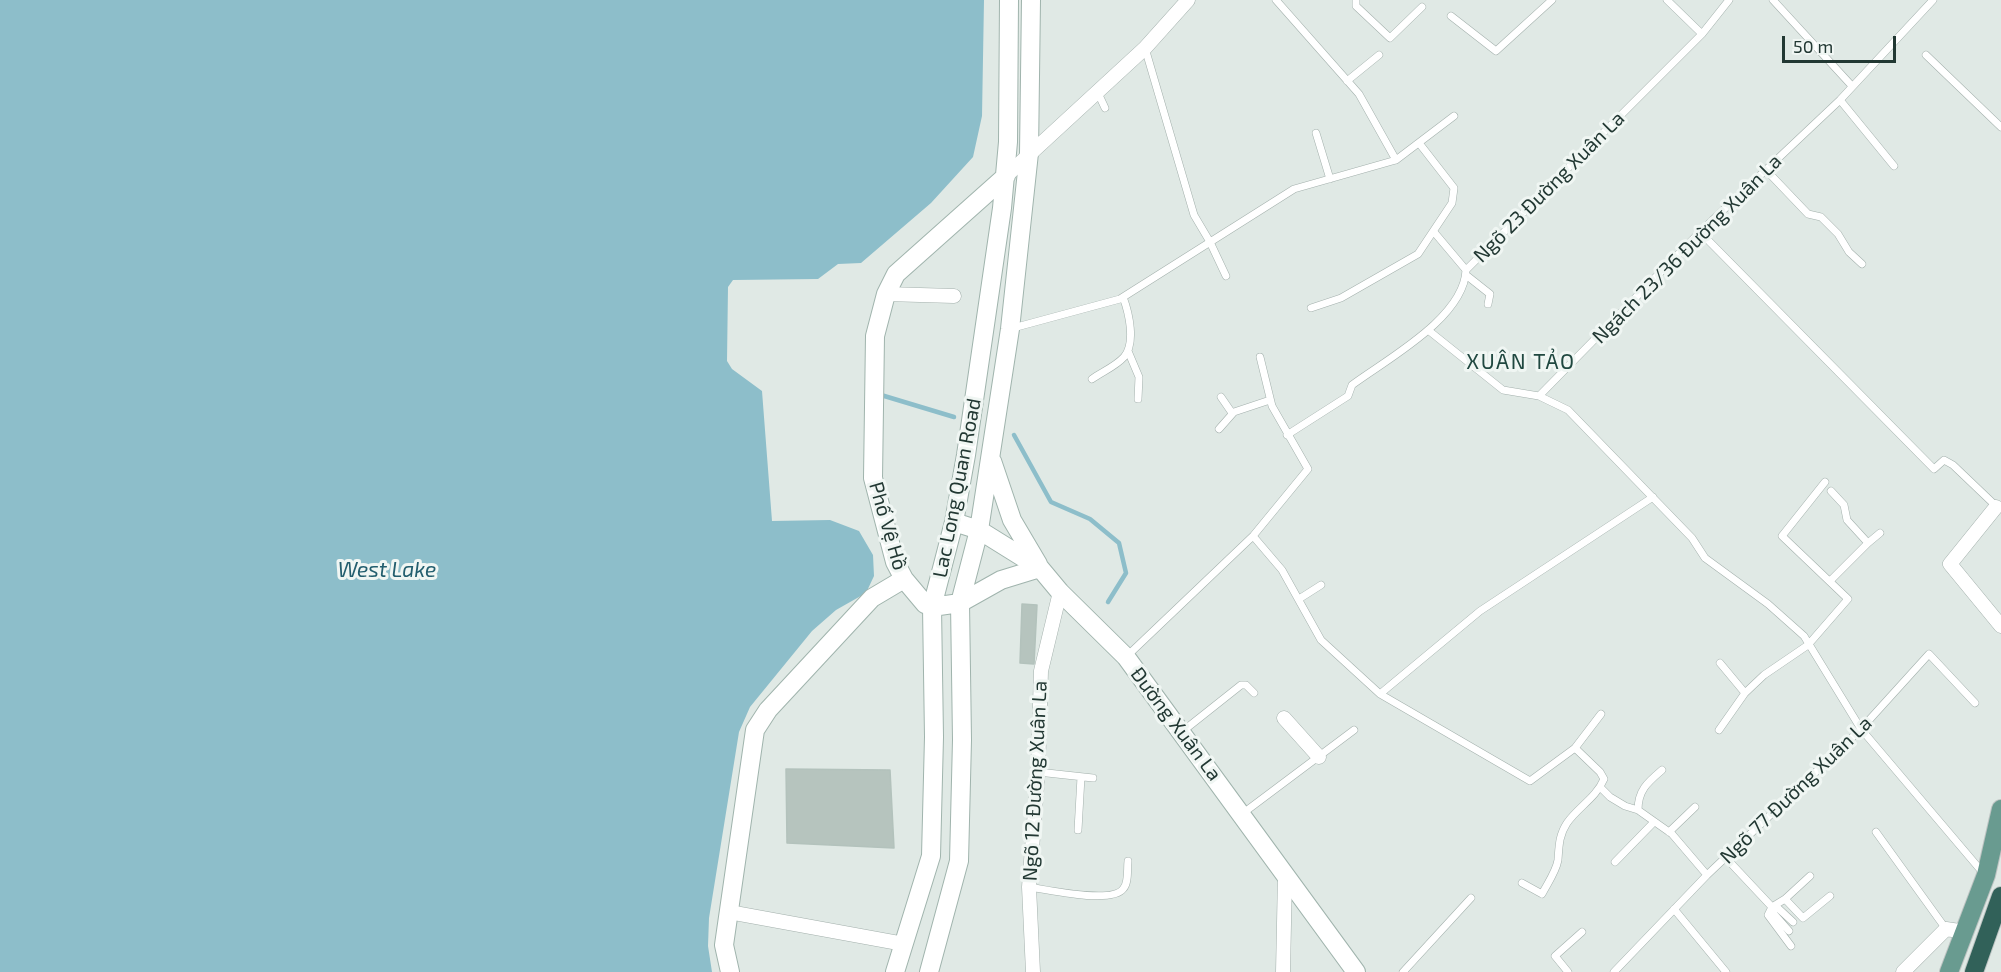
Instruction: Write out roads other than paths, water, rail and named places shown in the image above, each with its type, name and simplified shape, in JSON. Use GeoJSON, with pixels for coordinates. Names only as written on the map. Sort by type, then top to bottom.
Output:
{"type":"FeatureCollection","features":[{"type":"Feature","properties":{"kind":"highway"},"geometry":{"type":"LineString","coordinates":[[1974,972],[2001,896]]}},
{"type":"Feature","properties":{"kind":"main road","name":"Lac Long Quan Road"},"geometry":{"type":"LineString","coordinates":[[896,972],[931,856],[934,737],[932,607],[954,522],[1006,176],[1009,0]]}},
{"type":"Feature","properties":{"kind":"main road","name":"Lac Long Quan Road"},"geometry":{"type":"LineString","coordinates":[[929,972],[959,861],[962,740],[960,603],[979,530],[1010,329],[1029,153],[1031,0]]}},
{"type":"Feature","properties":{"kind":"main road","name":"Phố Vệ Hồ"},"geometry":{"type":"LineString","coordinates":[[730,972],[724,945],[753,742],[761,719],[872,598],[904,579],[895,561],[873,478],[875,336],[886,294],[896,274],[1006,176]]}},
{"type":"Feature","properties":{"kind":"main road"},"geometry":{"type":"LineString","coordinates":[[904,579],[925,604],[932,607],[960,603],[1000,580],[1040,568],[1012,520],[991,459]]}},
{"type":"Feature","properties":{"kind":"main road","name":"Đường Xuân La"},"geometry":{"type":"LineString","coordinates":[[954,522],[979,530],[1040,568],[1060,592],[1126,657],[1356,972]]}},
{"type":"Feature","properties":{"kind":"main road"},"geometry":{"type":"LineString","coordinates":[[1949,972],[1986,875],[2001,809]]}},
{"type":"Feature","properties":{"kind":"street"},"geometry":{"type":"LineString","coordinates":[[1006,176],[1145,48],[1188,0]]}},
{"type":"Feature","properties":{"kind":"street"},"geometry":{"type":"LineString","coordinates":[[886,294],[954,296]]}},
{"type":"Feature","properties":{"kind":"street"},"geometry":{"type":"LineString","coordinates":[[1999,509],[1950,564],[2001,626]]}},
{"type":"Feature","properties":{"kind":"street","name":"Ngõ 12 Đường Xuân La"},"geometry":{"type":"LineString","coordinates":[[1033,972],[1029,887],[1038,772],[1041,671],[1060,592]]}},
{"type":"Feature","properties":{"kind":"street"},"geometry":{"type":"LineString","coordinates":[[1284,718],[1319,757]]}},
{"type":"Feature","properties":{"kind":"street"},"geometry":{"type":"LineString","coordinates":[[1283,972],[1285,875]]}},
{"type":"Feature","properties":{"kind":"street"},"geometry":{"type":"LineString","coordinates":[[729,912],[904,944]]}},
{"type":"Feature","properties":{"kind":"street"},"geometry":{"type":"LineString","coordinates":[[1903,972],[1946,929],[1966,932]]}},
{"type":"Feature","properties":{"kind":"lane"},"geometry":{"type":"LineString","coordinates":[[1276,0],[1359,94],[1396,160]]}},
{"type":"Feature","properties":{"kind":"lane"},"geometry":{"type":"LineString","coordinates":[[1356,0],[1356,6],[1390,38],[1422,7]]}},
{"type":"Feature","properties":{"kind":"lane"},"geometry":{"type":"LineString","coordinates":[[1451,16],[1496,51],[1552,0]]}},
{"type":"Feature","properties":{"kind":"lane"},"geometry":{"type":"LineString","coordinates":[[1667,0],[1702,34]]}},
{"type":"Feature","properties":{"kind":"lane","name":"Ngõ 23 Đường Xuân La"},"geometry":{"type":"LineString","coordinates":[[1287,435],[1348,396],[1352,385],[1428,330],[1454,305],[1466,272],[1702,34],[1729,0]]}},
{"type":"Feature","properties":{"kind":"lane"},"geometry":{"type":"LineString","coordinates":[[1773,0],[1852,86]]}},
{"type":"Feature","properties":{"kind":"lane","name":"Ngách 23/36 Đường Xuân La"},"geometry":{"type":"LineString","coordinates":[[1539,396],[1700,232],[1840,100],[1930,1]]}},
{"type":"Feature","properties":{"kind":"lane"},"geometry":{"type":"LineString","coordinates":[[1145,48],[1194,215],[1226,276]]}},
{"type":"Feature","properties":{"kind":"lane"},"geometry":{"type":"LineString","coordinates":[[1347,81],[1379,55]]}},
{"type":"Feature","properties":{"kind":"lane"},"geometry":{"type":"LineString","coordinates":[[1926,55],[2001,127]]}},
{"type":"Feature","properties":{"kind":"lane"},"geometry":{"type":"LineString","coordinates":[[1098,93],[1105,108]]}},
{"type":"Feature","properties":{"kind":"lane"},"geometry":{"type":"LineString","coordinates":[[1840,100],[1894,166]]}},
{"type":"Feature","properties":{"kind":"lane"},"geometry":{"type":"LineString","coordinates":[[1010,329],[1124,297],[1294,189],[1396,160],[1454,116]]}},
{"type":"Feature","properties":{"kind":"lane"},"geometry":{"type":"LineString","coordinates":[[1316,133],[1330,178]]}},
{"type":"Feature","properties":{"kind":"lane"},"geometry":{"type":"LineString","coordinates":[[1311,308],[1341,298],[1418,254],[1434,232],[1452,203],[1454,188],[1419,143]]}},
{"type":"Feature","properties":{"kind":"lane"},"geometry":{"type":"LineString","coordinates":[[1766,170],[1808,214],[1821,218],[1838,234],[1849,252],[1862,264]]}},
{"type":"Feature","properties":{"kind":"lane"},"geometry":{"type":"LineString","coordinates":[[1434,232],[1466,272],[1490,294],[1488,304]]}},
{"type":"Feature","properties":{"kind":"lane"},"geometry":{"type":"LineString","coordinates":[[1700,232],[1934,469],[1944,460],[1953,465],[1999,509]]}},
{"type":"Feature","properties":{"kind":"lane"},"geometry":{"type":"LineString","coordinates":[[1124,297],[1128,312],[1128,351],[1139,377],[1138,399]]}},
{"type":"Feature","properties":{"kind":"lane"},"geometry":{"type":"LineString","coordinates":[[1428,330],[1503,390],[1539,396],[1568,411],[1692,538],[1705,558],[1768,604],[1804,636],[1861,729],[1986,875]]}},
{"type":"Feature","properties":{"kind":"lane"},"geometry":{"type":"LineString","coordinates":[[1092,379],[1123,358],[1128,351]]}},
{"type":"Feature","properties":{"kind":"lane"},"geometry":{"type":"LineString","coordinates":[[1126,657],[1253,536],[1308,469],[1287,435],[1270,400],[1260,357]]}},
{"type":"Feature","properties":{"kind":"lane"},"geometry":{"type":"LineString","coordinates":[[1221,397],[1232,414]]}},
{"type":"Feature","properties":{"kind":"lane"},"geometry":{"type":"LineString","coordinates":[[1219,429],[1232,414],[1270,400]]}},
{"type":"Feature","properties":{"kind":"lane"},"geometry":{"type":"LineString","coordinates":[[1719,730],[1745,693],[1764,675],[1808,645],[1848,599],[1782,536],[1825,482]]}},
{"type":"Feature","properties":{"kind":"lane"},"geometry":{"type":"LineString","coordinates":[[1830,491],[1844,505],[1847,520],[1868,543]]}},
{"type":"Feature","properties":{"kind":"lane"},"geometry":{"type":"LineString","coordinates":[[1380,694],[1480,611],[1653,497]]}},
{"type":"Feature","properties":{"kind":"lane"},"geometry":{"type":"LineString","coordinates":[[1830,581],[1880,533]]}},
{"type":"Feature","properties":{"kind":"lane"},"geometry":{"type":"LineString","coordinates":[[1253,536],[1282,570],[1321,640],[1380,694],[1530,782],[1575,747],[1601,714]]}},
{"type":"Feature","properties":{"kind":"lane"},"geometry":{"type":"LineString","coordinates":[[1299,599],[1321,585]]}},
{"type":"Feature","properties":{"kind":"lane","name":"Ngõ 77 Đường Xuân La"},"geometry":{"type":"LineString","coordinates":[[1614,972],[1707,875],[1861,729],[1929,654],[1975,702]]}},
{"type":"Feature","properties":{"kind":"lane"},"geometry":{"type":"LineString","coordinates":[[1720,663],[1745,693]]}},
{"type":"Feature","properties":{"kind":"lane"},"geometry":{"type":"LineString","coordinates":[[1182,732],[1241,685],[1246,685],[1254,693]]}},
{"type":"Feature","properties":{"kind":"lane"},"geometry":{"type":"LineString","coordinates":[[1242,814],[1354,730]]}},
{"type":"Feature","properties":{"kind":"lane"},"geometry":{"type":"LineString","coordinates":[[1522,884],[1542,894],[1558,860],[1557,847],[1568,822],[1600,787],[1604,779],[1575,747]]}},
{"type":"Feature","properties":{"kind":"lane"},"geometry":{"type":"LineString","coordinates":[[1638,810],[1638,800],[1643,788],[1662,770]]}},
{"type":"Feature","properties":{"kind":"lane"},"geometry":{"type":"LineString","coordinates":[[1038,772],[1093,778]]}},
{"type":"Feature","properties":{"kind":"lane"},"geometry":{"type":"LineString","coordinates":[[1078,830],[1081,777]]}},
{"type":"Feature","properties":{"kind":"lane"},"geometry":{"type":"LineString","coordinates":[[1600,787],[1625,806],[1638,810],[1669,832],[1707,875]]}},
{"type":"Feature","properties":{"kind":"lane"},"geometry":{"type":"LineString","coordinates":[[1669,832],[1695,807]]}},
{"type":"Feature","properties":{"kind":"lane"},"geometry":{"type":"LineString","coordinates":[[1615,862],[1654,822]]}},
{"type":"Feature","properties":{"kind":"lane"},"geometry":{"type":"LineString","coordinates":[[1876,832],[1946,929]]}},
{"type":"Feature","properties":{"kind":"lane"},"geometry":{"type":"LineString","coordinates":[[1726,858],[1772,907],[1774,914],[1789,931]]}},
{"type":"Feature","properties":{"kind":"lane"},"geometry":{"type":"LineString","coordinates":[[1029,887],[1094,896],[1115,895],[1126,884],[1128,861]]}},
{"type":"Feature","properties":{"kind":"lane"},"geometry":{"type":"LineString","coordinates":[[1791,946],[1768,915],[1772,907],[1785,899],[1810,876]]}},
{"type":"Feature","properties":{"kind":"lane"},"geometry":{"type":"LineString","coordinates":[[1785,899],[1803,918],[1830,896]]}},
{"type":"Feature","properties":{"kind":"lane"},"geometry":{"type":"LineString","coordinates":[[1403,972],[1471,898]]}},
{"type":"Feature","properties":{"kind":"lane"},"geometry":{"type":"LineString","coordinates":[[1772,907],[1779,909],[1793,922]]}},
{"type":"Feature","properties":{"kind":"lane"},"geometry":{"type":"LineString","coordinates":[[1674,909],[1726,972]]}},
{"type":"Feature","properties":{"kind":"lane"},"geometry":{"type":"LineString","coordinates":[[1569,972],[1555,956],[1582,932]]}},
{"type":"Feature","properties":{"kind":"water","name":"West Lake"},"geometry":{"type":"Polygon","coordinates":[[[0,0],[984,0],[982,116],[973,157],[931,203],[861,263],[838,264],[818,279],[733,280],[728,287],[727,361],[732,369],[762,391],[772,521],[830,520],[859,531],[873,555],[874,576],[866,593],[836,610],[812,631],[750,707],[739,732],[709,918],[708,946],[712,972],[0,972],[0,0]]]}},
{"type":"Feature","properties":{"kind":"waterway"},"geometry":{"type":"LineString","coordinates":[[881,395],[954,417]]}},
{"type":"Feature","properties":{"kind":"waterway"},"geometry":{"type":"LineString","coordinates":[[1014,435],[1051,502],[1090,519],[1119,543],[1126,573],[1108,602]]}},
{"type":"Feature","properties":{"kind":"district","name":"XUÂN TẢO"},"geometry":{"type":"Point","coordinates":[1521,362]}}]}
